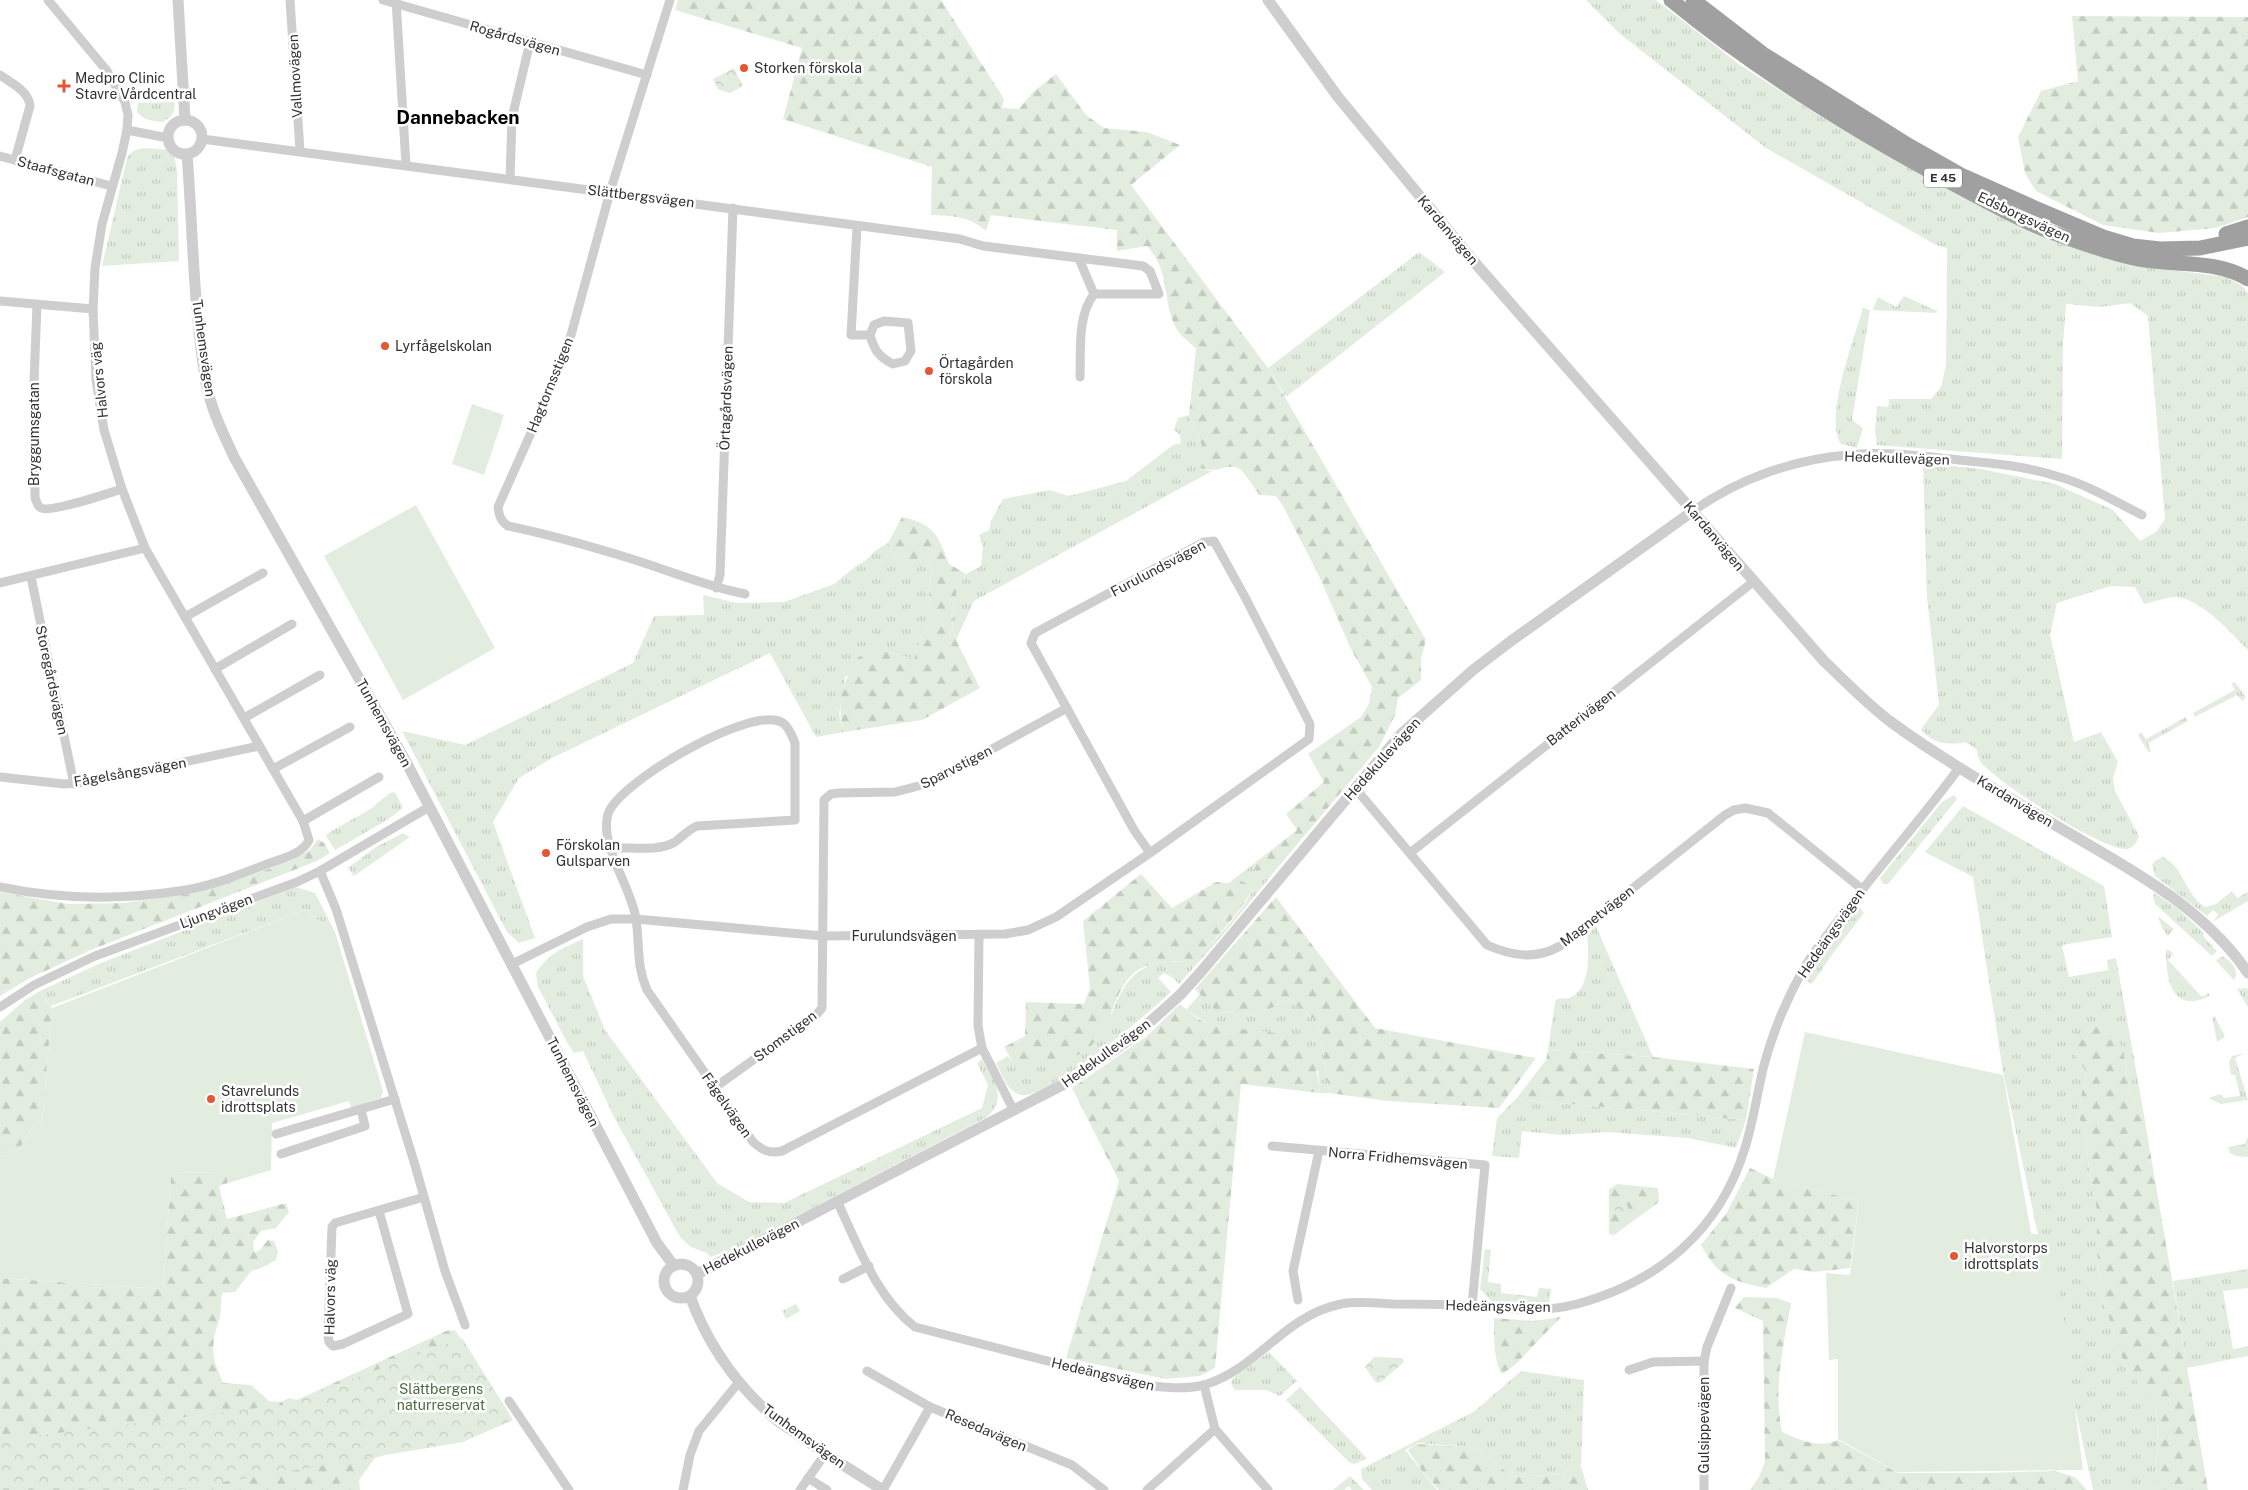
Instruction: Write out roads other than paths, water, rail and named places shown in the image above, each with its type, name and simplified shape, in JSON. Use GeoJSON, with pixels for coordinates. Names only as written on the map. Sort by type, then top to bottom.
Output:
{"type":"FeatureCollection","features":[{"type":"Feature","properties":{"kind":"highway","name":"Edsborgsvägen"},"geometry":{"type":"LineString","coordinates":[[1671,0],[1753,62],[1819,107],[1895,153],[2048,231],[2128,257],[2217,267],[2239,274],[2248,280]]}},
{"type":"Feature","properties":{"kind":"highway","name":"Edsborgsvägen"},"geometry":{"type":"LineString","coordinates":[[1693,0],[1763,54],[1908,145],[1961,175],[2103,237],[2133,246],[2160,249],[2200,248],[2248,238]]}},
{"type":"Feature","properties":{"kind":"highway","name":"E 45"},"geometry":{"type":"LineString","coordinates":[[2067,220],[2130,238],[2158,241],[2210,238],[2248,227]]}},
{"type":"Feature","properties":{"kind":"street"},"geometry":{"type":"LineString","coordinates":[[48,0],[107,71],[117,86],[125,102],[128,115],[127,130],[168,138]]}},
{"type":"Feature","properties":{"kind":"street"},"geometry":{"type":"LineString","coordinates":[[178,0],[185,120]]}},
{"type":"Feature","properties":{"kind":"street","name":"Vallmovägen"},"geometry":{"type":"LineString","coordinates":[[290,0],[300,152]]}},
{"type":"Feature","properties":{"kind":"street","name":"Rogårdsvägen"},"geometry":{"type":"LineString","coordinates":[[383,0],[396,2],[647,75]]}},
{"type":"Feature","properties":{"kind":"street","name":"Hagtornsstigen"},"geometry":{"type":"LineString","coordinates":[[670,0],[610,192],[571,335],[555,379],[498,508],[502,522],[508,526],[552,536],[627,558],[716,588],[745,594]]}},
{"type":"Feature","properties":{"kind":"street","name":"Kardanvägen"},"geometry":{"type":"LineString","coordinates":[[1268,0],[1338,97],[1542,341],[1693,511],[1753,582],[1824,661],[1858,695],[1890,722],[1959,768],[2174,898],[2195,914],[2216,935],[2248,973]]}},
{"type":"Feature","properties":{"kind":"street"},"geometry":{"type":"LineString","coordinates":[[396,2],[406,165]]}},
{"type":"Feature","properties":{"kind":"street"},"geometry":{"type":"LineString","coordinates":[[510,179],[512,118],[530,42]]}},
{"type":"Feature","properties":{"kind":"street"},"geometry":{"type":"LineString","coordinates":[[0,75],[24,92],[30,101],[15,160]]}},
{"type":"Feature","properties":{"kind":"street"},"geometry":{"type":"LineString","coordinates":[[185,120],[196,124],[202,133],[202,139],[197,149],[186,154],[172,148],[168,138],[171,127],[185,120]]}},
{"type":"Feature","properties":{"kind":"street","name":"Halvors väg"},"geometry":{"type":"LineString","coordinates":[[0,887],[31,893],[70,896],[121,896],[181,891],[235,876],[279,859],[301,849],[310,840],[303,821],[145,548],[122,489],[104,430],[98,388],[94,309],[96,262],[102,224],[127,130]]}},
{"type":"Feature","properties":{"kind":"street","name":"Slättbergsvägen"},"geometry":{"type":"LineString","coordinates":[[202,139],[733,208],[857,227],[960,239],[983,246],[1143,266],[1150,271],[1159,294],[1094,294]]}},
{"type":"Feature","properties":{"kind":"street","name":"Tunhemsvägen"},"geometry":{"type":"LineString","coordinates":[[186,154],[198,310],[206,383],[216,418],[234,457],[405,760],[657,1243],[674,1266]]}},
{"type":"Feature","properties":{"kind":"street","name":"Staafsgatan"},"geometry":{"type":"LineString","coordinates":[[0,156],[111,186]]}},
{"type":"Feature","properties":{"kind":"street","name":"Örtagårdsvägen"},"geometry":{"type":"LineString","coordinates":[[716,588],[720,575],[733,208]]}},
{"type":"Feature","properties":{"kind":"street"},"geometry":{"type":"LineString","coordinates":[[857,227],[854,251],[851,335],[870,335]]}},
{"type":"Feature","properties":{"kind":"street"},"geometry":{"type":"LineString","coordinates":[[1079,259],[1094,294],[1089,300],[1084,316],[1080,377]]}},
{"type":"Feature","properties":{"kind":"street"},"geometry":{"type":"LineString","coordinates":[[0,301],[94,309]]}},
{"type":"Feature","properties":{"kind":"street","name":"Bryggumsgatan"},"geometry":{"type":"LineString","coordinates":[[37,305],[34,450],[35,498],[38,506],[43,509],[61,507],[122,489]]}},
{"type":"Feature","properties":{"kind":"street"},"geometry":{"type":"LineString","coordinates":[[884,321],[908,323],[911,351],[905,361],[894,364],[882,358],[873,348],[870,335],[874,325],[884,321]]}},
{"type":"Feature","properties":{"kind":"street","name":"Hedekullevägen"},"geometry":{"type":"LineString","coordinates":[[697,1274],[1068,1082],[1133,1036],[1180,995],[1401,734],[1473,670],[1570,598],[1693,511],[1735,486],[1775,469],[1820,458],[1861,454],[1924,456],[1988,463],[2055,475],[2095,491],[2142,515]]}},
{"type":"Feature","properties":{"kind":"street","name":"Furulundsvägen"},"geometry":{"type":"LineString","coordinates":[[512,964],[587,927],[610,919],[636,919],[823,936],[979,936],[1028,930],[1056,917],[1150,853],[1309,739],[1311,732],[1310,724],[1216,542],[1210,540],[1036,633],[1031,643],[1134,830],[1150,853]]}},
{"type":"Feature","properties":{"kind":"street"},"geometry":{"type":"LineString","coordinates":[[0,583],[145,548]]}},
{"type":"Feature","properties":{"kind":"street"},"geometry":{"type":"LineString","coordinates":[[185,617],[263,573]]}},
{"type":"Feature","properties":{"kind":"street","name":"Storegårdsvägen"},"geometry":{"type":"LineString","coordinates":[[31,577],[74,784]]}},
{"type":"Feature","properties":{"kind":"street","name":"Batterivägen"},"geometry":{"type":"LineString","coordinates":[[1410,853],[1753,582]]}},
{"type":"Feature","properties":{"kind":"street"},"geometry":{"type":"LineString","coordinates":[[215,669],[292,624]]}},
{"type":"Feature","properties":{"kind":"street"},"geometry":{"type":"LineString","coordinates":[[244,718],[320,675]]}},
{"type":"Feature","properties":{"kind":"street","name":"Sparvstigen"},"geometry":{"type":"LineString","coordinates":[[823,936],[824,800],[831,794],[895,792],[930,783],[1067,708]]}},
{"type":"Feature","properties":{"kind":"street"},"geometry":{"type":"LineString","coordinates":[[612,848],[663,847],[676,841],[687,830],[697,826],[795,820],[795,743],[790,732],[783,723],[770,720],[754,722],[715,736],[664,763],[637,781],[618,797],[608,813],[607,831],[612,848],[636,919]]}},
{"type":"Feature","properties":{"kind":"street"},"geometry":{"type":"LineString","coordinates":[[273,769],[350,727]]}},
{"type":"Feature","properties":{"kind":"street","name":"Fågelsångsvägen"},"geometry":{"type":"LineString","coordinates":[[0,777],[74,784],[259,746]]}},
{"type":"Feature","properties":{"kind":"street","name":"Hedeängsvägen"},"geometry":{"type":"LineString","coordinates":[[837,1201],[869,1266],[892,1306],[904,1319],[920,1329],[1141,1385],[1173,1388],[1213,1381],[1251,1360],[1281,1333],[1309,1314],[1344,1304],[1556,1308],[1611,1294],[1655,1270],[1678,1254],[1697,1235],[1727,1194],[1736,1174],[1749,1134],[1763,1070],[1776,1026],[1789,996],[1806,965],[1862,889],[1959,768]]}},
{"type":"Feature","properties":{"kind":"street"},"geometry":{"type":"LineString","coordinates":[[303,821],[379,777]]}},
{"type":"Feature","properties":{"kind":"street","name":"Magnetvägen"},"geometry":{"type":"LineString","coordinates":[[1355,788],[1487,945],[1518,955],[1538,955],[1560,946],[1725,815],[1734,810],[1745,808],[1768,813],[1862,889]]}},
{"type":"Feature","properties":{"kind":"street","name":"Ljungvägen"},"geometry":{"type":"LineString","coordinates":[[0,1007],[34,985],[95,956],[297,882],[320,871],[429,807]]}},
{"type":"Feature","properties":{"kind":"street"},"geometry":{"type":"LineString","coordinates":[[320,871],[336,909],[395,1099],[445,1271],[465,1325]]}},
{"type":"Feature","properties":{"kind":"street","name":"Fågelvägen"},"geometry":{"type":"LineString","coordinates":[[636,919],[637,956],[640,974],[647,990],[752,1142],[762,1150],[773,1153],[782,1151],[982,1048]]}},
{"type":"Feature","properties":{"kind":"street","name":"Stomstigen"},"geometry":{"type":"LineString","coordinates":[[714,1088],[816,1015],[822,1008],[823,936]]}},
{"type":"Feature","properties":{"kind":"street"},"geometry":{"type":"LineString","coordinates":[[979,936],[978,1026],[982,1048],[1014,1111]]}},
{"type":"Feature","properties":{"kind":"street"},"geometry":{"type":"LineString","coordinates":[[276,1134],[395,1099]]}},
{"type":"Feature","properties":{"kind":"street"},"geometry":{"type":"LineString","coordinates":[[281,1154],[365,1126],[360,1110]]}},
{"type":"Feature","properties":{"kind":"street","name":"Norra Fridhemsvägen"},"geometry":{"type":"LineString","coordinates":[[1272,1146],[1485,1164],[1472,1306]]}},
{"type":"Feature","properties":{"kind":"street","name":"Norra Fridhemsvägen"},"geometry":{"type":"LineString","coordinates":[[1298,1300],[1293,1270],[1319,1151]]}},
{"type":"Feature","properties":{"kind":"street","name":"Halvors väg"},"geometry":{"type":"LineString","coordinates":[[379,1211],[408,1314],[343,1344],[333,1346],[328,1334],[332,1227],[335,1223],[424,1197]]}},
{"type":"Feature","properties":{"kind":"street"},"geometry":{"type":"LineString","coordinates":[[687,1265],[697,1274],[698,1286],[690,1296],[677,1298],[666,1290],[665,1276],[674,1266],[687,1265]]}},
{"type":"Feature","properties":{"kind":"street"},"geometry":{"type":"LineString","coordinates":[[843,1279],[869,1266]]}},
{"type":"Feature","properties":{"kind":"street","name":"Gulsippevägen"},"geometry":{"type":"LineString","coordinates":[[1704,1490],[1704,1361],[1707,1347],[1731,1288]]}},
{"type":"Feature","properties":{"kind":"street","name":"Tunhemsvägen"},"geometry":{"type":"LineString","coordinates":[[690,1296],[702,1327],[739,1382],[772,1416],[825,1454],[883,1490]]}},
{"type":"Feature","properties":{"kind":"street","name":"Gulsippevägen"},"geometry":{"type":"LineString","coordinates":[[1629,1370],[1653,1362],[1704,1361]]}},
{"type":"Feature","properties":{"kind":"street","name":"Resedavägen"},"geometry":{"type":"LineString","coordinates":[[867,1371],[930,1406],[1072,1465],[1104,1490]]}},
{"type":"Feature","properties":{"kind":"street"},"geometry":{"type":"LineString","coordinates":[[682,1490],[690,1455],[699,1431],[739,1382]]}},
{"type":"Feature","properties":{"kind":"street"},"geometry":{"type":"LineString","coordinates":[[1204,1384],[1215,1429],[1268,1490]]}},
{"type":"Feature","properties":{"kind":"street"},"geometry":{"type":"LineString","coordinates":[[509,1401],[569,1490]]}},
{"type":"Feature","properties":{"kind":"street"},"geometry":{"type":"LineString","coordinates":[[883,1490],[930,1406]]}},
{"type":"Feature","properties":{"kind":"street"},"geometry":{"type":"LineString","coordinates":[[1147,1490],[1215,1429]]}},
{"type":"Feature","properties":{"kind":"street"},"geometry":{"type":"LineString","coordinates":[[800,1490],[825,1454]]}},
{"type":"Feature","properties":{"kind":"street"},"geometry":{"type":"LineString","coordinates":[[808,1478],[827,1490]]}},
{"type":"Feature","properties":{"kind":"place","name":"Storken förskola"},"geometry":{"type":"Point","coordinates":[744,68]}},
{"type":"Feature","properties":{"kind":"place","name":"Medpro Clinic Stavre Vårdcentral"},"geometry":{"type":"Point","coordinates":[64,86]}},
{"type":"Feature","properties":{"kind":"place","name":"Lyrfågelskolan"},"geometry":{"type":"Point","coordinates":[385,346]}},
{"type":"Feature","properties":{"kind":"place","name":"Örtagården förskola"},"geometry":{"type":"Point","coordinates":[929,371]}},
{"type":"Feature","properties":{"kind":"place","name":"Förskolan Gulsparven"},"geometry":{"type":"Point","coordinates":[546,853]}},
{"type":"Feature","properties":{"kind":"place","name":"Stavrelunds idrottsplats"},"geometry":{"type":"Point","coordinates":[211,1099]}},
{"type":"Feature","properties":{"kind":"place","name":"Halvorstorps idrottsplats"},"geometry":{"type":"Point","coordinates":[1954,1256]}},
{"type":"Feature","properties":{"kind":"district","name":"Dannebacken"},"geometry":{"type":"Point","coordinates":[458,117]}},
{"type":"Feature","properties":{"kind":"park label","name":"Slättbergens naturreservat"},"geometry":{"type":"Point","coordinates":[441,1398]}}]}
